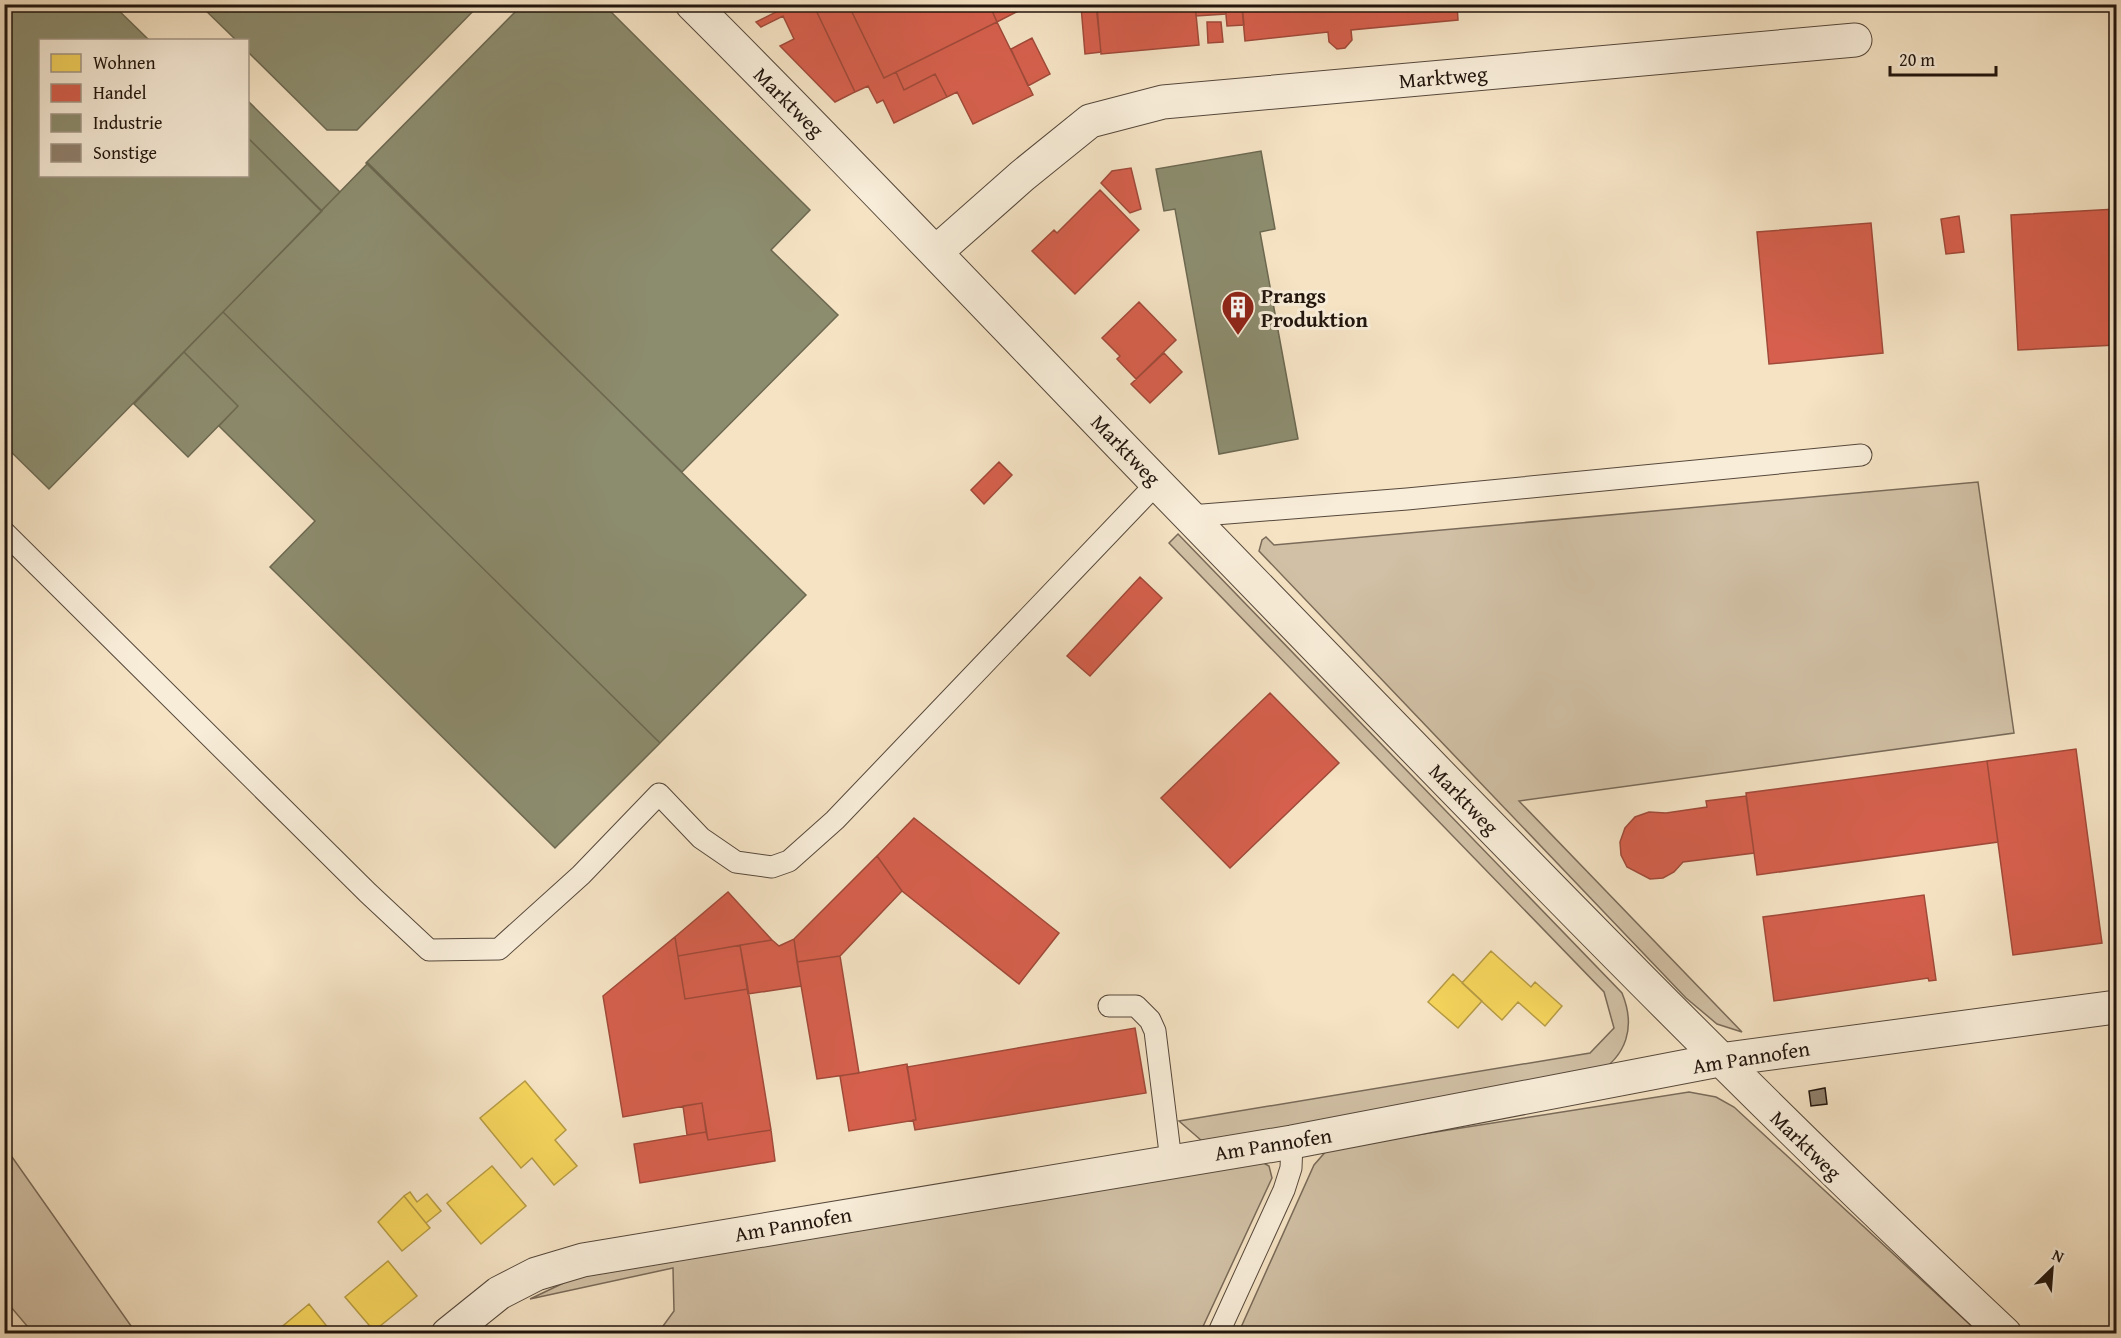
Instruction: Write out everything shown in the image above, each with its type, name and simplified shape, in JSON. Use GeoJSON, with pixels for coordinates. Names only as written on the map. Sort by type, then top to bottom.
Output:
{"type":"FeatureCollection","features":[{"type":"Feature","properties":{"kind":"street","name":"Marktweg"},"geometry":{"type":"LineString","coordinates":[[692,4],[936,252],[1157,483],[1719,1060],[1870,1208],[2005,1334]]}},
{"type":"Feature","properties":{"kind":"street","name":"Marktweg"},"geometry":{"type":"LineString","coordinates":[[936,252],[1089,121],[1163,102],[1855,40]]}},
{"type":"Feature","properties":{"kind":"street","name":"Am Pannofen"},"geometry":{"type":"LineString","coordinates":[[448,1334],[499,1293],[536,1274],[583,1260],[1292,1142],[1719,1060],[2116,1007]]}},
{"type":"Feature","properties":{"kind":"lane"},"geometry":{"type":"LineString","coordinates":[[1190,516],[1407,499],[1861,455]]}},
{"type":"Feature","properties":{"kind":"lane"},"geometry":{"type":"LineString","coordinates":[[4,532],[368,893],[429,950],[499,949],[580,875],[659,794],[701,838],[736,862],[772,867],[789,861],[835,820],[1157,483]]}},
{"type":"Feature","properties":{"kind":"lane"},"geometry":{"type":"LineString","coordinates":[[1109,1006],[1136,1006],[1150,1020],[1155,1031],[1171,1161]]}},
{"type":"Feature","properties":{"kind":"lane"},"geometry":{"type":"LineString","coordinates":[[1218,1334],[1284,1190],[1291,1168],[1292,1142]]}},
{"type":"Feature","properties":{"kind":"shaded area"},"geometry":{"type":"Polygon","coordinates":[[[1978,482],[2014,733],[1519,801],[1742,1032],[1717,1024],[1686,998],[1259,551],[1262,540],[1266,537],[1274,545],[1978,482]]]}},
{"type":"Feature","properties":{"kind":"shaded area"},"geometry":{"type":"Polygon","coordinates":[[[1178,534],[1622,993],[1628,1017],[1626,1040],[1615,1059],[1606,1067],[1595,1075],[1202,1141],[1179,1121],[1590,1053],[1614,1028],[1604,992],[1169,543],[1178,534]]]}},
{"type":"Feature","properties":{"kind":"shaded area"},"geometry":{"type":"Polygon","coordinates":[[[1689,1092],[1716,1097],[1734,1107],[1979,1333],[1238,1334],[1314,1165],[1328,1149],[1689,1092]]]}},
{"type":"Feature","properties":{"kind":"shaded area"},"geometry":{"type":"Polygon","coordinates":[[[5,1147],[136,1333],[33,1333],[5,1300],[5,1147]]]}},
{"type":"Feature","properties":{"kind":"shaded area"},"geometry":{"type":"Polygon","coordinates":[[[1260,1161],[1269,1166],[1272,1178],[1200,1333],[658,1333],[674,1311],[673,1268],[530,1299],[574,1278],[1260,1161]]]}},
{"type":"Feature","properties":{"kind":"building: Wohnen"},"geometry":{"type":"Polygon","coordinates":[[[1491,951],[1531,987],[1535,982],[1562,1006],[1545,1026],[1518,1002],[1502,1020],[1462,983],[1491,951]]]}},
{"type":"Feature","properties":{"kind":"building: Wohnen"},"geometry":{"type":"Polygon","coordinates":[[[1453,974],[1482,1001],[1458,1028],[1428,1002],[1453,974]]]}},
{"type":"Feature","properties":{"kind":"building: Wohnen"},"geometry":{"type":"Polygon","coordinates":[[[525,1081],[566,1130],[555,1140],[577,1166],[554,1185],[532,1158],[521,1168],[480,1118],[525,1081]]]}},
{"type":"Feature","properties":{"kind":"building: Wohnen"},"geometry":{"type":"Polygon","coordinates":[[[492,1166],[526,1206],[481,1244],[447,1203],[492,1166]]]}},
{"type":"Feature","properties":{"kind":"building: Wohnen"},"geometry":{"type":"Polygon","coordinates":[[[410,1192],[417,1202],[427,1194],[441,1211],[426,1223],[404,1196],[410,1192]]]}},
{"type":"Feature","properties":{"kind":"building: Wohnen"},"geometry":{"type":"Polygon","coordinates":[[[404,1196],[430,1228],[402,1251],[378,1222],[404,1196]]]}},
{"type":"Feature","properties":{"kind":"building: Wohnen"},"geometry":{"type":"Polygon","coordinates":[[[388,1261],[417,1296],[374,1331],[345,1297],[388,1261]]]}},
{"type":"Feature","properties":{"kind":"building: Wohnen"},"geometry":{"type":"Polygon","coordinates":[[[309,1304],[333,1334],[280,1334],[278,1330],[309,1304]]]}},
{"type":"Feature","properties":{"kind":"building: Handel"},"geometry":{"type":"Polygon","coordinates":[[[792,4],[813,4],[855,92],[835,102],[780,46],[794,39],[783,16],[761,27],[756,22],[792,4]]]}},
{"type":"Feature","properties":{"kind":"building: Handel"},"geometry":{"type":"Polygon","coordinates":[[[813,4],[848,4],[884,78],[896,72],[904,90],[935,74],[947,97],[894,123],[883,100],[877,103],[868,86],[855,92],[813,4]]]}},
{"type":"Feature","properties":{"kind":"building: Handel"},"geometry":{"type":"Polygon","coordinates":[[[848,4],[989,4],[997,22],[884,78],[848,4]]]}},
{"type":"Feature","properties":{"kind":"building: Handel"},"geometry":{"type":"Polygon","coordinates":[[[989,4],[1032,4],[997,22],[989,4]]]}},
{"type":"Feature","properties":{"kind":"building: Handel"},"geometry":{"type":"Polygon","coordinates":[[[1129,4],[1195,4],[1199,45],[1101,54],[1097,7],[1129,4]]]}},
{"type":"Feature","properties":{"kind":"building: Handel"},"geometry":{"type":"Polygon","coordinates":[[[1195,4],[1225,4],[1226,14],[1196,16],[1195,4]]]}},
{"type":"Feature","properties":{"kind":"building: Handel"},"geometry":{"type":"Polygon","coordinates":[[[1225,4],[1242,4],[1244,25],[1227,26],[1225,4]]]}},
{"type":"Feature","properties":{"kind":"building: Handel"},"geometry":{"type":"Polygon","coordinates":[[[1280,4],[1457,4],[1458,20],[1351,30],[1352,40],[1345,48],[1337,49],[1329,42],[1328,32],[1245,41],[1242,8],[1280,4]]]}},
{"type":"Feature","properties":{"kind":"building: Handel"},"geometry":{"type":"Polygon","coordinates":[[[1096,5],[1101,52],[1085,54],[1081,6],[1096,5]]]}},
{"type":"Feature","properties":{"kind":"building: Handel"},"geometry":{"type":"Polygon","coordinates":[[[997,22],[1033,95],[973,124],[957,92],[947,97],[935,74],[904,90],[896,72],[997,22]]]}},
{"type":"Feature","properties":{"kind":"building: Handel"},"geometry":{"type":"Polygon","coordinates":[[[1207,22],[1221,22],[1223,42],[1208,43],[1207,22]]]}},
{"type":"Feature","properties":{"kind":"building: Handel"},"geometry":{"type":"Polygon","coordinates":[[[1032,38],[1050,74],[1028,86],[1011,49],[1032,38]]]}},
{"type":"Feature","properties":{"kind":"building: Handel"},"geometry":{"type":"Polygon","coordinates":[[[1131,168],[1141,209],[1130,213],[1101,183],[1112,171],[1131,168]]]}},
{"type":"Feature","properties":{"kind":"building: Handel"},"geometry":{"type":"Polygon","coordinates":[[[1100,190],[1139,230],[1075,294],[1032,251],[1054,230],[1057,233],[1100,190]]]}},
{"type":"Feature","properties":{"kind":"building: Handel"},"geometry":{"type":"Polygon","coordinates":[[[2116,209],[2116,345],[2018,350],[2011,215],[2116,209]]]}},
{"type":"Feature","properties":{"kind":"building: Handel"},"geometry":{"type":"Polygon","coordinates":[[[1959,216],[1964,252],[1946,254],[1941,219],[1959,216]]]}},
{"type":"Feature","properties":{"kind":"building: Handel"},"geometry":{"type":"Polygon","coordinates":[[[1871,223],[1883,353],[1769,364],[1757,232],[1871,223]]]}},
{"type":"Feature","properties":{"kind":"building: Handel"},"geometry":{"type":"Polygon","coordinates":[[[1139,302],[1176,340],[1136,379],[1117,359],[1120,356],[1102,338],[1139,302]]]}},
{"type":"Feature","properties":{"kind":"building: Handel"},"geometry":{"type":"Polygon","coordinates":[[[1164,353],[1182,372],[1150,403],[1131,384],[1164,353]]]}},
{"type":"Feature","properties":{"kind":"building: Handel"},"geometry":{"type":"Polygon","coordinates":[[[999,462],[1012,475],[984,504],[971,490],[999,462]]]}},
{"type":"Feature","properties":{"kind":"building: Handel"},"geometry":{"type":"Polygon","coordinates":[[[1140,577],[1162,598],[1090,676],[1067,656],[1140,577]]]}},
{"type":"Feature","properties":{"kind":"building: Handel"},"geometry":{"type":"Polygon","coordinates":[[[1270,693],[1339,763],[1230,868],[1161,798],[1270,693]]]}},
{"type":"Feature","properties":{"kind":"building: Handel"},"geometry":{"type":"Polygon","coordinates":[[[2076,749],[2102,943],[2013,955],[1987,761],[2076,749]]]}},
{"type":"Feature","properties":{"kind":"building: Handel"},"geometry":{"type":"Polygon","coordinates":[[[1987,761],[1998,842],[1757,875],[1746,793],[1987,761]]]}},
{"type":"Feature","properties":{"kind":"building: Handel"},"geometry":{"type":"Polygon","coordinates":[[[1746,796],[1754,853],[1683,862],[1674,872],[1663,878],[1650,879],[1627,867],[1621,855],[1620,842],[1625,828],[1635,817],[1649,812],[1666,813],[1707,807],[1706,801],[1746,796]]]}},
{"type":"Feature","properties":{"kind":"building: Handel"},"geometry":{"type":"Polygon","coordinates":[[[914,818],[1059,933],[1019,984],[902,891],[877,856],[914,818]]]}},
{"type":"Feature","properties":{"kind":"building: Handel"},"geometry":{"type":"Polygon","coordinates":[[[877,856],[902,891],[840,956],[797,962],[794,939],[877,856]]]}},
{"type":"Feature","properties":{"kind":"building: Handel"},"geometry":{"type":"Polygon","coordinates":[[[728,892],[772,940],[678,956],[675,937],[728,892]]]}},
{"type":"Feature","properties":{"kind":"building: Handel"},"geometry":{"type":"Polygon","coordinates":[[[1924,895],[1936,980],[1929,981],[1928,978],[1774,1001],[1763,917],[1924,895]]]}},
{"type":"Feature","properties":{"kind":"building: Handel"},"geometry":{"type":"Polygon","coordinates":[[[675,937],[685,999],[748,989],[771,1130],[708,1140],[702,1103],[623,1117],[603,996],[675,937]]]}},
{"type":"Feature","properties":{"kind":"building: Handel"},"geometry":{"type":"Polygon","coordinates":[[[794,939],[801,986],[748,994],[740,945],[772,940],[779,946],[794,939]]]}},
{"type":"Feature","properties":{"kind":"building: Handel"},"geometry":{"type":"Polygon","coordinates":[[[740,945],[748,989],[685,999],[678,956],[740,945]]]}},
{"type":"Feature","properties":{"kind":"building: Handel"},"geometry":{"type":"Polygon","coordinates":[[[840,956],[859,1073],[817,1079],[797,962],[840,956]]]}},
{"type":"Feature","properties":{"kind":"building: Handel"},"geometry":{"type":"Polygon","coordinates":[[[1135,1028],[1146,1093],[915,1130],[913,1120],[916,1120],[907,1067],[1135,1028]]]}},
{"type":"Feature","properties":{"kind":"building: Handel"},"geometry":{"type":"Polygon","coordinates":[[[907,1064],[916,1120],[849,1131],[840,1076],[907,1064]]]}},
{"type":"Feature","properties":{"kind":"building: Handel"},"geometry":{"type":"Polygon","coordinates":[[[702,1103],[706,1132],[687,1135],[683,1106],[702,1103]]]}},
{"type":"Feature","properties":{"kind":"building: Handel"},"geometry":{"type":"Polygon","coordinates":[[[771,1130],[775,1161],[640,1183],[634,1144],[706,1132],[708,1140],[771,1130]]]}},
{"type":"Feature","properties":{"kind":"building: Industrie"},"geometry":{"type":"Polygon","coordinates":[[[4,4],[112,4],[148,39],[39,39],[39,177],[249,177],[249,139],[322,211],[49,489],[4,445],[4,4]]]}},
{"type":"Feature","properties":{"kind":"building: Industrie"},"geometry":{"type":"Polygon","coordinates":[[[199,4],[365,4],[367,7],[370,4],[480,4],[357,130],[327,130],[249,53],[249,39],[235,39],[199,4]]]}},
{"type":"Feature","properties":{"kind":"building: Industrie"},"geometry":{"type":"Polygon","coordinates":[[[523,4],[603,4],[810,210],[771,250],[838,315],[682,472],[366,163],[523,4]]]}},
{"type":"Feature","properties":{"kind":"building: Industrie"},"geometry":{"type":"Polygon","coordinates":[[[249,102],[340,192],[321,211],[249,139],[249,102]]]}},
{"type":"Feature","properties":{"kind":"building: Industrie","name":"Prangs Produktion"},"geometry":{"type":"Polygon","coordinates":[[[1261,151],[1275,229],[1260,232],[1298,439],[1219,454],[1175,209],[1164,211],[1156,169],[1261,151]]]}},
{"type":"Feature","properties":{"kind":"building: Industrie"},"geometry":{"type":"Polygon","coordinates":[[[368,163],[806,595],[660,743],[223,312],[368,163]]]}},
{"type":"Feature","properties":{"kind":"building: Industrie"},"geometry":{"type":"Polygon","coordinates":[[[223,312],[660,743],[555,848],[270,567],[315,521],[219,426],[238,406],[184,352],[223,312]]]}},
{"type":"Feature","properties":{"kind":"building: Industrie"},"geometry":{"type":"Polygon","coordinates":[[[184,352],[238,406],[188,457],[134,404],[184,352]]]}},
{"type":"Feature","properties":{"kind":"building: Sonstige"},"geometry":{"type":"Polygon","coordinates":[[[1825,1088],[1827,1104],[1811,1106],[1809,1091],[1825,1088]]]}},
{"type":"Feature","properties":{"kind":"place","name":"Prangs Produktion"},"geometry":{"type":"Point","coordinates":[1238,336]}}]}
